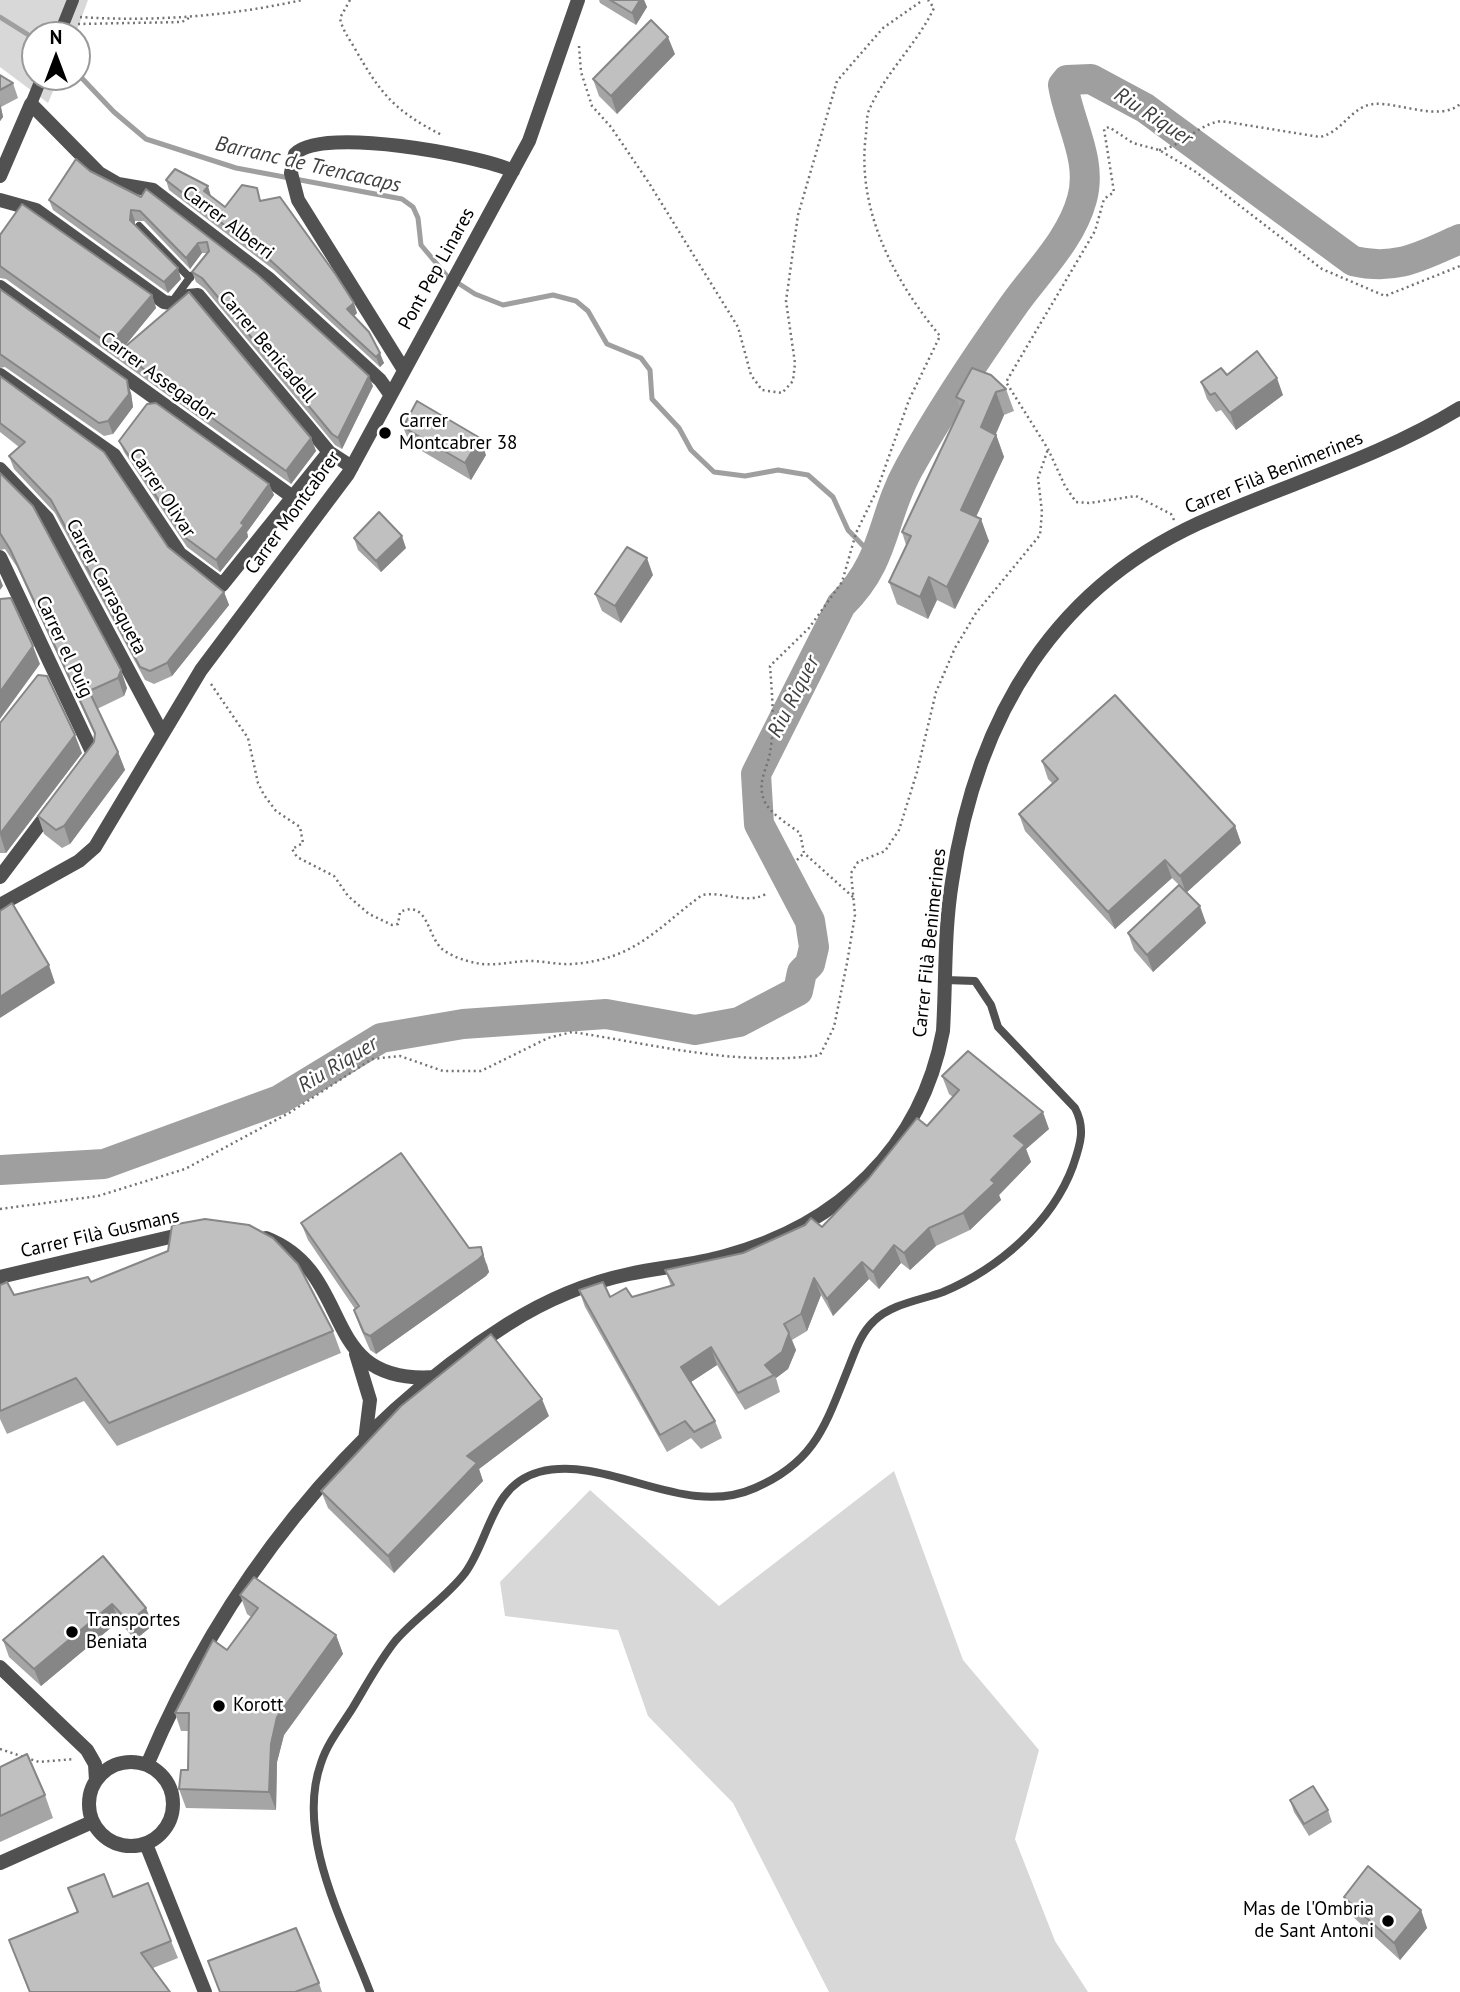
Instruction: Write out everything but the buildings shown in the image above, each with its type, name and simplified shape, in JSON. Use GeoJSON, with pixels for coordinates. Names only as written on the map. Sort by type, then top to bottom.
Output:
{"type":"FeatureCollection","features":[{"type":"Feature","properties":{"kind":"street"},"geometry":{"type":"LineString","coordinates":[[65,21],[73,0]]}},
{"type":"Feature","properties":{"kind":"street","name":"Pont Pep Linares"},"geometry":{"type":"LineString","coordinates":[[404,370],[529,141],[578,0]]}},
{"type":"Feature","properties":{"kind":"street"},"geometry":{"type":"LineString","coordinates":[[0,176],[36,91]]}},
{"type":"Feature","properties":{"kind":"street","name":"Carrer Alberri"},"geometry":{"type":"LineString","coordinates":[[31,104],[99,173],[118,184],[153,190],[268,278],[380,380],[390,394]]}},
{"type":"Feature","properties":{"kind":"street"},"geometry":{"type":"LineString","coordinates":[[404,370],[298,200],[293,187],[292,164],[295,154],[307,145],[367,143],[408,146],[513,172]]}},
{"type":"Feature","properties":{"kind":"street"},"geometry":{"type":"LineString","coordinates":[[0,200],[36,210],[171,304]]}},
{"type":"Feature","properties":{"kind":"street","name":"Carrer Assegador"},"geometry":{"type":"LineString","coordinates":[[0,287],[150,401],[294,498]]}},
{"type":"Feature","properties":{"kind":"street","name":"Carrer Benicadell"},"geometry":{"type":"LineString","coordinates":[[171,304],[193,295],[200,297],[329,452],[352,467]]}},
{"type":"Feature","properties":{"kind":"street","name":"Carrer Montcabrer"},"geometry":{"type":"LineString","coordinates":[[6,901],[79,861],[96,846],[201,670],[352,467],[404,370]]}},
{"type":"Feature","properties":{"kind":"street","name":"Carrer Olivar"},"geometry":{"type":"LineString","coordinates":[[0,375],[114,448],[180,554],[222,585]]}},
{"type":"Feature","properties":{"kind":"street","name":"Carrer Filà Benimerines"},"geometry":{"type":"LineString","coordinates":[[148,1765],[180,1691],[242,1590],[289,1524],[365,1440],[435,1377],[501,1328],[559,1296],[623,1275],[681,1265],[751,1248],[810,1221],[853,1190],[890,1154],[924,1096],[941,1042],[947,924],[957,852],[981,765],[1006,707],[1034,656],[1076,607],[1138,554],[1180,532],[1367,456],[1460,408]]}},
{"type":"Feature","properties":{"kind":"street","name":"Carrer Montcabrer"},"geometry":{"type":"LineString","coordinates":[[222,585],[329,452]]}},
{"type":"Feature","properties":{"kind":"street","name":"Carrer Carrasqueta"},"geometry":{"type":"LineString","coordinates":[[0,469],[47,518],[162,733]]}},
{"type":"Feature","properties":{"kind":"street","name":"Carrer el Puig"},"geometry":{"type":"LineString","coordinates":[[0,558],[11,594],[48,672],[93,754],[76,776]]}},
{"type":"Feature","properties":{"kind":"street"},"geometry":{"type":"LineString","coordinates":[[6,901],[0,877],[59,798]]}},
{"type":"Feature","properties":{"kind":"street","name":"Carrer Filà Gusmans"},"geometry":{"type":"LineString","coordinates":[[0,1277],[204,1230]]}},
{"type":"Feature","properties":{"kind":"street"},"geometry":{"type":"LineString","coordinates":[[255,1234],[286,1249],[312,1272],[356,1354],[370,1400],[365,1440]]}},
{"type":"Feature","properties":{"kind":"street"},"geometry":{"type":"LineString","coordinates":[[356,1354],[380,1371],[397,1377],[435,1377]]}},
{"type":"Feature","properties":{"kind":"street"},"geometry":{"type":"LineString","coordinates":[[0,1667],[79,1742],[91,1758],[96,1781],[89,1801],[92,1822],[109,1840],[121,1846],[146,1844],[166,1829],[174,1805],[167,1781],[148,1765],[133,1762],[118,1764],[96,1781]]}},
{"type":"Feature","properties":{"kind":"street"},"geometry":{"type":"LineString","coordinates":[[0,1863],[92,1822]]}},
{"type":"Feature","properties":{"kind":"street"},"geometry":{"type":"LineString","coordinates":[[146,1844],[205,1992]]}},
{"type":"Feature","properties":{"kind":"lane"},"geometry":{"type":"LineString","coordinates":[[139,226],[190,278]]}},
{"type":"Feature","properties":{"kind":"lane"},"geometry":{"type":"LineString","coordinates":[[171,304],[199,268]]}},
{"type":"Feature","properties":{"kind":"lane"},"geometry":{"type":"LineString","coordinates":[[370,1992],[320,1859],[312,1822],[313,1788],[322,1759],[386,1653],[411,1623],[463,1576],[477,1554],[497,1504],[518,1483],[537,1473],[561,1469],[587,1472],[666,1492],[696,1496],[730,1496],[780,1477],[813,1448],[862,1334],[876,1318],[946,1290],[977,1273],[1017,1245],[1046,1216],[1068,1180],[1080,1145],[1083,1124],[1075,1108],[998,1027],[991,1005],[975,981],[945,980]]}},
{"type":"Feature","properties":{"kind":"path"},"geometry":{"type":"LineString","coordinates":[[91,23],[192,16],[302,0]]}},
{"type":"Feature","properties":{"kind":"path"},"geometry":{"type":"LineString","coordinates":[[351,0],[340,18],[342,27],[383,95],[412,118],[450,139]]}},
{"type":"Feature","properties":{"kind":"path"},"geometry":{"type":"LineString","coordinates":[[568,29],[577,38],[581,72],[592,106],[626,149],[738,327],[751,375],[762,390],[782,393],[793,381],[794,363],[786,301],[798,215],[837,81],[883,28],[926,0],[934,8],[923,32],[869,109],[862,162],[871,216],[887,257],[940,336],[909,400],[877,490],[856,533],[842,582],[809,628],[770,666],[772,730],[770,754],[761,776],[764,800],[800,832],[804,853],[853,897]]}},
{"type":"Feature","properties":{"kind":"path"},"geometry":{"type":"LineString","coordinates":[[91,24],[182,22],[192,16]]}},
{"type":"Feature","properties":{"kind":"path"},"geometry":{"type":"LineString","coordinates":[[1159,150],[1176,147],[1189,134],[1206,124],[1221,121],[1320,137],[1332,135],[1359,108],[1374,104],[1444,112],[1460,104]]}},
{"type":"Feature","properties":{"kind":"path"},"geometry":{"type":"LineString","coordinates":[[1180,532],[1171,514],[1136,496],[1089,503],[1076,502],[1065,486],[1048,449],[1006,382],[1094,231],[1104,199],[1114,192],[1104,129],[1109,127],[1133,143],[1159,150],[1196,172],[1322,269],[1385,296],[1460,266]]}},
{"type":"Feature","properties":{"kind":"path"},"geometry":{"type":"LineString","coordinates":[[0,1209],[98,1196],[184,1169],[289,1113],[372,1059],[400,1056],[443,1071],[481,1071],[548,1038],[572,1032],[729,1056],[796,1059],[820,1055],[834,1027],[847,964],[855,915],[851,873],[858,862],[885,851],[899,830],[917,772],[936,692],[955,648],[976,613],[1040,535],[1042,512],[1038,478],[1048,449]]}},
{"type":"Feature","properties":{"kind":"path"},"geometry":{"type":"LineString","coordinates":[[201,670],[248,738],[258,783],[264,795],[276,811],[300,827],[303,844],[292,849],[298,858],[334,876],[348,896],[369,914],[392,925],[398,924],[400,912],[409,908],[417,910],[424,916],[440,947],[454,957],[499,966],[530,961],[570,964],[620,955],[637,947],[702,895],[711,893],[752,900],[766,894]]}},
{"type":"Feature","properties":{"kind":"path"},"geometry":{"type":"LineString","coordinates":[[797,860],[804,853]]}},
{"type":"Feature","properties":{"kind":"path"},"geometry":{"type":"LineString","coordinates":[[0,1749],[39,1762],[91,1758]]}},
{"type":"Feature","properties":{"kind":"shaded area"},"geometry":{"type":"Polygon","coordinates":[[[0,0],[88,0],[80,21],[21,21],[21,83],[0,67],[0,0]]]}},
{"type":"Feature","properties":{"kind":"shaded area"},"geometry":{"type":"Polygon","coordinates":[[[32,91],[53,91],[48,103],[32,91]]]}},
{"type":"Feature","properties":{"kind":"shaded area"},"geometry":{"type":"Polygon","coordinates":[[[894,1471],[963,1660],[1039,1750],[1015,1839],[1055,1941],[1088,1992],[829,1992],[733,1803],[648,1716],[618,1630],[505,1616],[500,1582],[590,1490],[719,1606],[894,1471]]]}},
{"type":"Feature","properties":{"kind":"waterway","name":"Barranc de Trencacaps"},"geometry":{"type":"LineString","coordinates":[[0,17],[21,30]]}},
{"type":"Feature","properties":{"kind":"waterway","name":"Riu Riquer"},"geometry":{"type":"LineString","coordinates":[[0,1170],[104,1164],[279,1100],[381,1038],[463,1024],[606,1014],[695,1030],[739,1022],[798,991],[802,972],[810,964],[814,947],[810,921],[759,824],[756,774],[841,605],[867,572],[900,486],[921,447],[972,365],[1062,242],[1077,214],[1085,184],[1085,170],[1063,85],[1067,80],[1091,79],[1145,108],[1353,261],[1369,264],[1396,263],[1421,256],[1460,239]]}},
{"type":"Feature","properties":{"kind":"waterway","name":"Barranc de Trencacaps"},"geometry":{"type":"LineString","coordinates":[[91,88],[146,139],[236,168],[402,199],[413,207],[418,218],[421,245],[447,276],[475,294],[503,305],[553,295],[576,301],[588,311],[607,344],[641,358],[650,370],[652,399],[679,428],[691,450],[714,472],[745,476],[778,470],[808,475],[833,497],[848,530],[875,558]]}},
{"type":"Feature","properties":{"kind":"place","name":"Carrer Montcabrer 38"},"geometry":{"type":"Point","coordinates":[385,433]}},
{"type":"Feature","properties":{"kind":"place","name":"Transportes Beniata"},"geometry":{"type":"Point","coordinates":[72,1632]}},
{"type":"Feature","properties":{"kind":"place","name":"Korott"},"geometry":{"type":"Point","coordinates":[219,1706]}},
{"type":"Feature","properties":{"kind":"place","name":"Mas de l'Ombria de Sant Antoni"},"geometry":{"type":"Point","coordinates":[1388,1921]}}]}
